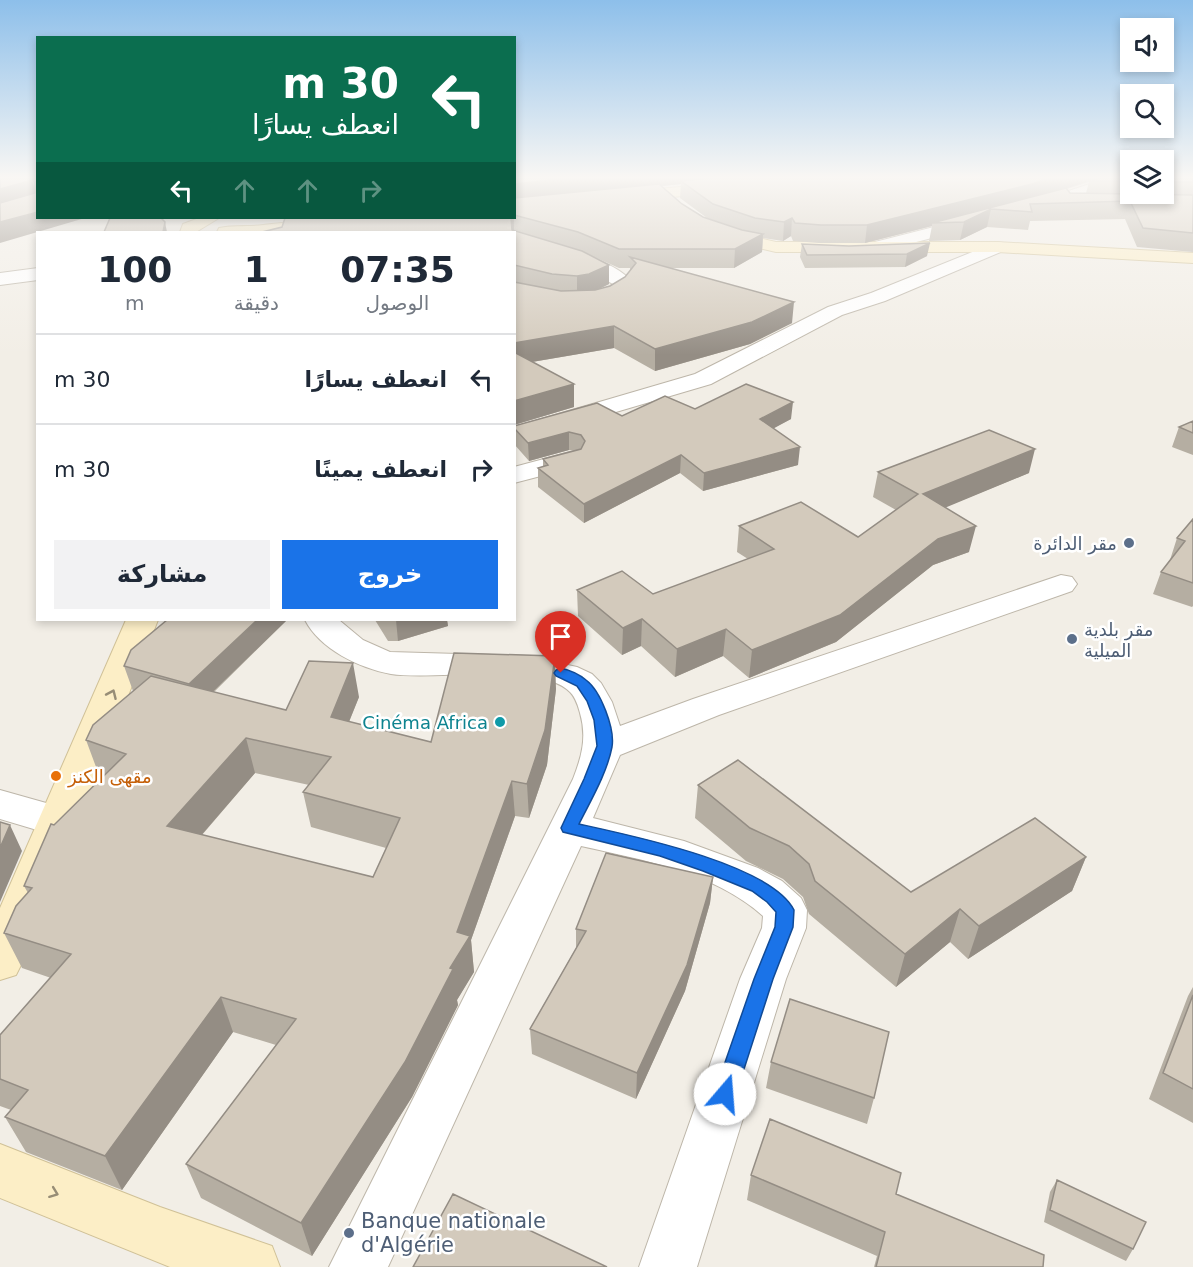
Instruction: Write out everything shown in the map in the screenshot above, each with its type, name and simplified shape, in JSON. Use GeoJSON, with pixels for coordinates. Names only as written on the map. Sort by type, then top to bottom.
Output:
{"type":"FeatureCollection","features":[{"type":"Feature","properties":{"kind":"main road"},"geometry":{"type":"LineString","coordinates":[[728,236],[776,247],[997,247],[1193,258]]}},
{"type":"Feature","properties":{"kind":"main road"},"geometry":{"type":"LineString","coordinates":[[0,961],[142,621]]}},
{"type":"Feature","properties":{"kind":"main road"},"geometry":{"type":"LineString","coordinates":[[0,1171],[160,1235],[251,1267]]}},
{"type":"Feature","properties":{"kind":"street"},"geometry":{"type":"LineString","coordinates":[[873,248],[919,236]]}},
{"type":"Feature","properties":{"kind":"street"},"geometry":{"type":"LineString","coordinates":[[516,241],[596,267],[620,279],[623,283],[613,294],[580,306],[551,304],[516,293]]}},
{"type":"Feature","properties":{"kind":"street"},"geometry":{"type":"LineString","coordinates":[[516,434],[703,380],[825,316],[878,297],[997,247]]}},
{"type":"Feature","properties":{"kind":"street"},"geometry":{"type":"LineString","coordinates":[[0,279],[36,274]]}},
{"type":"Feature","properties":{"kind":"street"},"geometry":{"type":"LineString","coordinates":[[516,474],[570,460]]}},
{"type":"Feature","properties":{"kind":"street"},"geometry":{"type":"LineString","coordinates":[[605,746],[705,706],[1061,584]]}},
{"type":"Feature","properties":{"kind":"street"},"geometry":{"type":"LineString","coordinates":[[322,621],[342,641],[363,655],[391,663],[528,667],[561,673],[582,683],[594,700],[601,720],[605,746],[569,828],[358,1267]]}},
{"type":"Feature","properties":{"kind":"street"},"geometry":{"type":"LineString","coordinates":[[0,804],[57,821]]}},
{"type":"Feature","properties":{"kind":"street"},"geometry":{"type":"LineString","coordinates":[[569,828],[662,850],[709,866],[758,886],[774,897],[785,910],[784,927],[763,979],[668,1267]]}},
{"type":"Feature","properties":{"kind":"building"},"geometry":{"type":"Polygon","coordinates":[[[516,236],[532,236],[582,251],[609,265],[589,274],[577,276],[552,274],[516,265],[516,236]]]}},
{"type":"Feature","properties":{"kind":"building"},"geometry":{"type":"Polygon","coordinates":[[[588,236],[759,236],[735,249],[619,249],[588,236]]]}},
{"type":"Feature","properties":{"kind":"building"},"geometry":{"type":"Polygon","coordinates":[[[930,243],[907,254],[807,255],[802,244],[849,246],[930,243]]]}},
{"type":"Feature","properties":{"kind":"building"},"geometry":{"type":"Polygon","coordinates":[[[630,257],[794,302],[752,322],[655,349],[614,326],[516,343],[516,282],[561,291],[595,290],[610,286],[625,277],[636,263],[630,257]]]}},
{"type":"Feature","properties":{"kind":"building"},"geometry":{"type":"Polygon","coordinates":[[[516,353],[574,384],[516,400],[516,353]]]}},
{"type":"Feature","properties":{"kind":"building"},"geometry":{"type":"Polygon","coordinates":[[[746,384],[793,402],[760,419],[800,447],[704,473],[681,455],[584,504],[538,468],[548,465],[543,459],[581,449],[585,441],[581,435],[569,432],[528,443],[516,430],[516,425],[597,403],[622,416],[665,396],[695,409],[746,384]]]}},
{"type":"Feature","properties":{"kind":"building"},"geometry":{"type":"Polygon","coordinates":[[[1193,421],[1193,433],[1179,427],[1193,421]]]}},
{"type":"Feature","properties":{"kind":"building"},"geometry":{"type":"Polygon","coordinates":[[[989,430],[1035,449],[923,494],[976,526],[938,539],[840,615],[752,650],[726,629],[677,649],[642,619],[623,628],[577,590],[622,571],[653,594],[774,549],[739,526],[801,502],[858,537],[918,494],[878,472],[989,430]]]}},
{"type":"Feature","properties":{"kind":"building"},"geometry":{"type":"Polygon","coordinates":[[[1193,519],[1193,583],[1161,572],[1185,541],[1177,538],[1193,519]]]}},
{"type":"Feature","properties":{"kind":"building"},"geometry":{"type":"Polygon","coordinates":[[[166,621],[256,621],[189,684],[124,666],[131,650],[166,621]]]}},
{"type":"Feature","properties":{"kind":"building"},"geometry":{"type":"Polygon","coordinates":[[[454,653],[555,656],[545,730],[527,784],[512,781],[457,932],[470,936],[450,968],[453,969],[405,1062],[301,1223],[186,1164],[296,1019],[221,997],[105,1156],[5,1117],[28,1090],[0,1079],[0,1035],[71,954],[4,933],[16,906],[32,888],[24,886],[51,824],[54,825],[126,754],[86,740],[93,725],[151,676],[286,710],[309,661],[353,663],[331,717],[431,742],[454,653]],[[246,738],[167,826],[373,877],[400,818],[303,792],[331,757],[246,738]]]}},
{"type":"Feature","properties":{"kind":"building"},"geometry":{"type":"Polygon","coordinates":[[[738,760],[911,892],[1035,818],[1086,857],[979,926],[960,909],[905,954],[815,881],[809,864],[789,846],[750,828],[698,785],[738,760]]]}},
{"type":"Feature","properties":{"kind":"building"},"geometry":{"type":"Polygon","coordinates":[[[0,822],[10,825],[0,848],[0,822]]]}},
{"type":"Feature","properties":{"kind":"building"},"geometry":{"type":"Polygon","coordinates":[[[606,853],[713,877],[687,965],[637,1073],[530,1029],[586,931],[576,929],[606,853]]]}},
{"type":"Feature","properties":{"kind":"building"},"geometry":{"type":"Polygon","coordinates":[[[1193,995],[1193,1089],[1163,1073],[1193,995]]]}},
{"type":"Feature","properties":{"kind":"building"},"geometry":{"type":"Polygon","coordinates":[[[790,999],[889,1032],[874,1098],[771,1062],[790,999]]]}},
{"type":"Feature","properties":{"kind":"building"},"geometry":{"type":"Polygon","coordinates":[[[770,1119],[901,1173],[896,1194],[1044,1255],[1043,1267],[876,1267],[885,1232],[751,1175],[770,1119]]]}},
{"type":"Feature","properties":{"kind":"building"},"geometry":{"type":"Polygon","coordinates":[[[1057,1180],[1146,1222],[1133,1249],[1050,1210],[1057,1180]]]}},
{"type":"Feature","properties":{"kind":"building"},"geometry":{"type":"Polygon","coordinates":[[[453,1194],[607,1267],[413,1267],[453,1194]]]}},
{"type":"Feature","properties":{"kind":"place","name":"مقر الدائرة"},"geometry":{"type":"Point","coordinates":[1129,543]}},
{"type":"Feature","properties":{"kind":"place","name":"مقر بلدية الميلية"},"geometry":{"type":"Point","coordinates":[1072,639]}},
{"type":"Feature","properties":{"kind":"place","name":"Cinéma Africa"},"geometry":{"type":"Point","coordinates":[500,722]}},
{"type":"Feature","properties":{"kind":"place","name":"مقهى الكنز"},"geometry":{"type":"Point","coordinates":[56,776]}},
{"type":"Feature","properties":{"kind":"place","name":"Banque nationale d'Algérie"},"geometry":{"type":"Point","coordinates":[349,1233]}},
{"type":"Feature","properties":{"kind":"route"},"geometry":{"type":"LineString","coordinates":[[561,673],[582,683],[594,700],[601,720],[605,746],[569,828],[662,850],[709,866],[758,886],[774,897],[785,910],[784,927],[763,979],[725,1094]]}}]}
